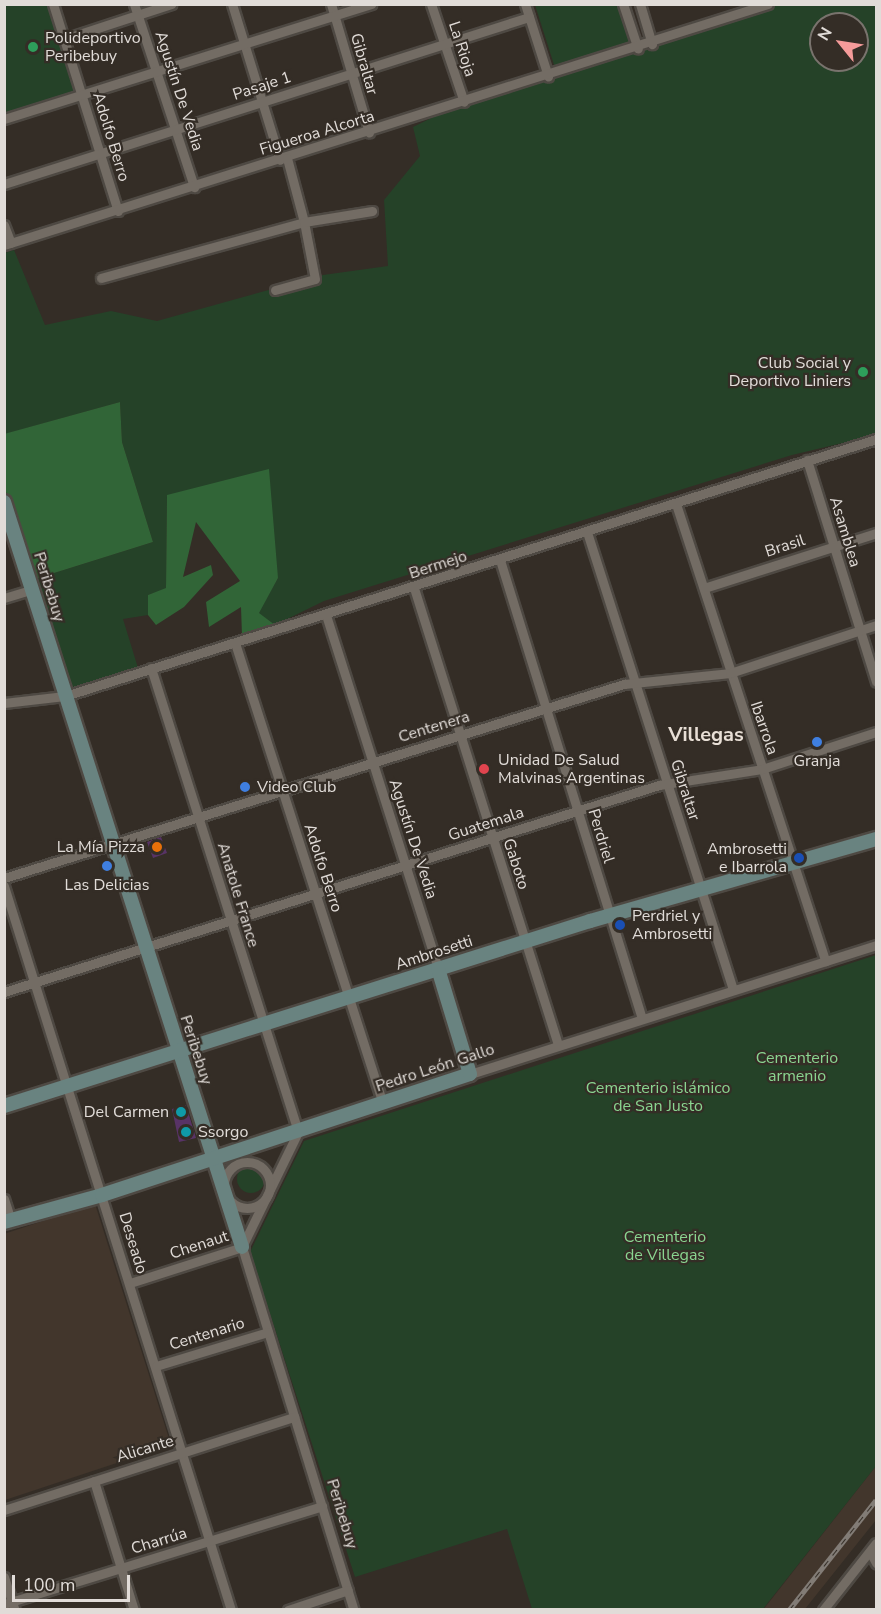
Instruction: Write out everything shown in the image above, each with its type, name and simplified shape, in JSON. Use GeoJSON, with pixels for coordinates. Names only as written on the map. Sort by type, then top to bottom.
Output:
{"type":"FeatureCollection","features":[{"type":"Feature","properties":{"kind":"street","name":"Adolfo Berro"},"geometry":{"type":"LineString","coordinates":[[53,4],[118,211]]}},
{"type":"Feature","properties":{"kind":"street","name":"Agustín De Vedia"},"geometry":{"type":"LineString","coordinates":[[134,4],[173,130],[194,187]]}},
{"type":"Feature","properties":{"kind":"street"},"geometry":{"type":"LineString","coordinates":[[64,39],[171,4]]}},
{"type":"Feature","properties":{"kind":"street"},"geometry":{"type":"LineString","coordinates":[[232,4],[261,102],[284,159],[304,222],[315,279],[275,290]]}},
{"type":"Feature","properties":{"kind":"street","name":"Gibraltar"},"geometry":{"type":"LineString","coordinates":[[332,4],[369,132]]}},
{"type":"Feature","properties":{"kind":"street"},"geometry":{"type":"LineString","coordinates":[[4,118],[245,46],[371,4]]}},
{"type":"Feature","properties":{"kind":"street","name":"La Rioja"},"geometry":{"type":"LineString","coordinates":[[431,4],[464,102]]}},
{"type":"Feature","properties":{"kind":"street"},"geometry":{"type":"LineString","coordinates":[[525,4],[548,76]]}},
{"type":"Feature","properties":{"kind":"street"},"geometry":{"type":"LineString","coordinates":[[624,4],[638,49]]}},
{"type":"Feature","properties":{"kind":"street"},"geometry":{"type":"LineString","coordinates":[[640,4],[652,44]]}},
{"type":"Feature","properties":{"kind":"street","name":"Figueroa Alcorta"},"geometry":{"type":"LineString","coordinates":[[8,244],[638,49],[742,9],[768,4]]}},
{"type":"Feature","properties":{"kind":"street","name":"Pasaje 1"},"geometry":{"type":"LineString","coordinates":[[4,184],[529,17]]}},
{"type":"Feature","properties":{"kind":"street"},"geometry":{"type":"LineString","coordinates":[[101,278],[304,222],[372,211]]}},
{"type":"Feature","properties":{"kind":"street"},"geometry":{"type":"LineString","coordinates":[[4,225],[8,244]]}},
{"type":"Feature","properties":{"kind":"street","name":"Bermejo"},"geometry":{"type":"LineString","coordinates":[[4,703],[65,696],[414,588],[876,439]]}},
{"type":"Feature","properties":{"kind":"street","name":"Asamblea"},"geometry":{"type":"LineString","coordinates":[[807,460],[876,681]]}},
{"type":"Feature","properties":{"kind":"street","name":"Peribebuy"},"geometry":{"type":"LineString","coordinates":[[4,502],[242,1247],[354,1610]]}},
{"type":"Feature","properties":{"kind":"street","name":"Ibarrola"},"geometry":{"type":"LineString","coordinates":[[676,504],[825,961]]}},
{"type":"Feature","properties":{"kind":"street","name":"Gibraltar"},"geometry":{"type":"LineString","coordinates":[[587,532],[733,989]]}},
{"type":"Feature","properties":{"kind":"street","name":"Brasil"},"geometry":{"type":"LineString","coordinates":[[704,588],[876,532]]}},
{"type":"Feature","properties":{"kind":"street","name":"Perdriel"},"geometry":{"type":"LineString","coordinates":[[501,560],[642,1018]]}},
{"type":"Feature","properties":{"kind":"street","name":"Gaboto"},"geometry":{"type":"LineString","coordinates":[[414,588],[558,1045]]}},
{"type":"Feature","properties":{"kind":"street"},"geometry":{"type":"LineString","coordinates":[[4,598],[33,589]]}},
{"type":"Feature","properties":{"kind":"street","name":"Agustín De Vedia"},"geometry":{"type":"LineString","coordinates":[[326,615],[470,1074]]}},
{"type":"Feature","properties":{"kind":"street","name":"Centenera"},"geometry":{"type":"LineString","coordinates":[[4,878],[634,682],[730,673],[876,625]]}},
{"type":"Feature","properties":{"kind":"street","name":"Adolfo Berro"},"geometry":{"type":"LineString","coordinates":[[235,643],[382,1102]]}},
{"type":"Feature","properties":{"kind":"street","name":"Anatole France"},"geometry":{"type":"LineString","coordinates":[[151,668],[298,1132]]}},
{"type":"Feature","properties":{"kind":"street","name":"Guatemala"},"geometry":{"type":"LineString","coordinates":[[4,992],[667,783],[762,769],[876,732]]}},
{"type":"Feature","properties":{"kind":"street","name":"Ambrosetti"},"geometry":{"type":"LineString","coordinates":[[4,1106],[180,1053],[610,915],[876,839]]}},
{"type":"Feature","properties":{"kind":"street","name":"Deseado"},"geometry":{"type":"LineString","coordinates":[[4,886],[69,1085],[231,1610]]}},
{"type":"Feature","properties":{"kind":"street","name":"Pedro León Gallo"},"geometry":{"type":"LineString","coordinates":[[8,1221],[102,1195],[558,1045],[876,945]]}},
{"type":"Feature","properties":{"kind":"street"},"geometry":{"type":"LineString","coordinates":[[242,1247],[298,1132]]}},
{"type":"Feature","properties":{"kind":"street"},"geometry":{"type":"LineString","coordinates":[[254,1162],[266,1172],[267,1195],[257,1205],[242,1207],[230,1201],[223,1188],[231,1167],[254,1162]]}},
{"type":"Feature","properties":{"kind":"street"},"geometry":{"type":"LineString","coordinates":[[4,1199],[8,1221]]}},
{"type":"Feature","properties":{"kind":"street","name":"Chenaut"},"geometry":{"type":"LineString","coordinates":[[130,1283],[242,1247]]}},
{"type":"Feature","properties":{"kind":"street","name":"Centenario"},"geometry":{"type":"LineString","coordinates":[[156,1366],[268,1332]]}},
{"type":"Feature","properties":{"kind":"street","name":"Alicante"},"geometry":{"type":"LineString","coordinates":[[4,1510],[294,1417]]}},
{"type":"Feature","properties":{"kind":"street"},"geometry":{"type":"LineString","coordinates":[[94,1480],[134,1610]]}},
{"type":"Feature","properties":{"kind":"street","name":"Charrúa"},"geometry":{"type":"LineString","coordinates":[[11,1605],[121,1568],[322,1506]]}},
{"type":"Feature","properties":{"kind":"street"},"geometry":{"type":"LineString","coordinates":[[823,1610],[876,1543]]}},
{"type":"Feature","properties":{"kind":"street"},"geometry":{"type":"LineString","coordinates":[[870,1552],[876,1563]]}},
{"type":"Feature","properties":{"kind":"street"},"geometry":{"type":"LineString","coordinates":[[4,1577],[11,1605]]}},
{"type":"Feature","properties":{"kind":"street"},"geometry":{"type":"LineString","coordinates":[[288,1610],[348,1590]]}},
{"type":"Feature","properties":{"kind":"shaded area"},"geometry":{"type":"Polygon","coordinates":[[[91,1205],[96,1207],[171,1445],[5,1500],[4,1234],[91,1205]]]}},
{"type":"Feature","properties":{"kind":"shaded area"},"geometry":{"type":"Polygon","coordinates":[[[876,1466],[876,1520],[805,1609],[763,1610],[876,1466]]]}},
{"type":"Feature","properties":{"kind":"green space","name":"Polideportivo Peribebuy"},"geometry":{"type":"Polygon","coordinates":[[[4,5],[48,5],[75,90],[72,95],[5,113],[4,5]]]}},
{"type":"Feature","properties":{"kind":"green space"},"geometry":{"type":"Polygon","coordinates":[[[535,5],[621,5],[634,46],[556,71],[535,5]]]}},
{"type":"Feature","properties":{"kind":"green space"},"geometry":{"type":"Polygon","coordinates":[[[768,5],[876,5],[876,435],[792,455],[324,601],[275,625],[258,613],[278,578],[167,495],[166,589],[148,595],[148,615],[123,619],[138,668],[68,689],[35,579],[153,542],[122,442],[120,402],[5,434],[5,253],[14,250],[45,325],[111,311],[157,321],[323,275],[388,266],[384,200],[420,156],[413,127],[464,102],[768,5]]]}},
{"type":"Feature","properties":{"kind":"green space"},"geometry":{"type":"Polygon","coordinates":[[[120,402],[122,442],[153,542],[35,579],[5,489],[4,434],[120,402]]]}},
{"type":"Feature","properties":{"kind":"green space"},"geometry":{"type":"Polygon","coordinates":[[[269,469],[278,578],[259,613],[275,625],[242,636],[241,607],[209,627],[206,602],[240,581],[196,522],[183,577],[211,565],[213,575],[184,607],[156,625],[148,615],[148,595],[166,588],[167,495],[269,469]]]}},
{"type":"Feature","properties":{"kind":"green space","name":"Cementerio de Villegas"},"geometry":{"type":"Polygon","coordinates":[[[876,955],[876,1466],[763,1609],[532,1609],[507,1529],[355,1577],[250,1252],[304,1141],[876,955]]]}},
{"type":"Feature","properties":{"kind":"green space"},"geometry":{"type":"Polygon","coordinates":[[[251,1165],[261,1169],[265,1179],[261,1189],[251,1193],[241,1189],[237,1179],[241,1169],[251,1165]]]}},
{"type":"Feature","properties":{"kind":"building","name":"La Mía Pizza"},"geometry":{"type":"Polygon","coordinates":[[[161,837],[167,853],[153,858],[147,842],[161,837]]]}},
{"type":"Feature","properties":{"kind":"building"},"geometry":{"type":"Polygon","coordinates":[[[186,1105],[196,1138],[179,1142],[172,1109],[186,1105]]]}},
{"type":"Feature","properties":{"kind":"railway"},"geometry":{"type":"LineString","coordinates":[[789,1610],[876,1500]]}},
{"type":"Feature","properties":{"kind":"place","name":"Polideportivo Peribebuy"},"geometry":{"type":"Point","coordinates":[33,47]}},
{"type":"Feature","properties":{"kind":"place","name":"Club Social y Deportivo Liniers"},"geometry":{"type":"Point","coordinates":[863,372]}},
{"type":"Feature","properties":{"kind":"place","name":"Granja"},"geometry":{"type":"Point","coordinates":[817,742]}},
{"type":"Feature","properties":{"kind":"place","name":"Unidad De Salud Malvinas Argentinas"},"geometry":{"type":"Point","coordinates":[484,769]}},
{"type":"Feature","properties":{"kind":"place","name":"Video Club"},"geometry":{"type":"Point","coordinates":[245,787]}},
{"type":"Feature","properties":{"kind":"place","name":"La Mía Pizza"},"geometry":{"type":"Point","coordinates":[157,847]}},
{"type":"Feature","properties":{"kind":"place","name":"Ambrosetti e Ibarrola"},"geometry":{"type":"Point","coordinates":[799,858]}},
{"type":"Feature","properties":{"kind":"place","name":"Las Delicias"},"geometry":{"type":"Point","coordinates":[107,866]}},
{"type":"Feature","properties":{"kind":"place","name":"Perdriel y Ambrosetti"},"geometry":{"type":"Point","coordinates":[620,925]}},
{"type":"Feature","properties":{"kind":"place","name":"Del Carmen"},"geometry":{"type":"Point","coordinates":[181,1112]}},
{"type":"Feature","properties":{"kind":"place","name":"Ssorgo"},"geometry":{"type":"Point","coordinates":[186,1132]}},
{"type":"Feature","properties":{"kind":"district","name":"Villegas"},"geometry":{"type":"Point","coordinates":[706,734]}},
{"type":"Feature","properties":{"kind":"park label","name":"Cementerio armenio"},"geometry":{"type":"Point","coordinates":[797,1067]}},
{"type":"Feature","properties":{"kind":"park label","name":"Cementerio islámico de San Justo"},"geometry":{"type":"Point","coordinates":[658,1097]}}]}
